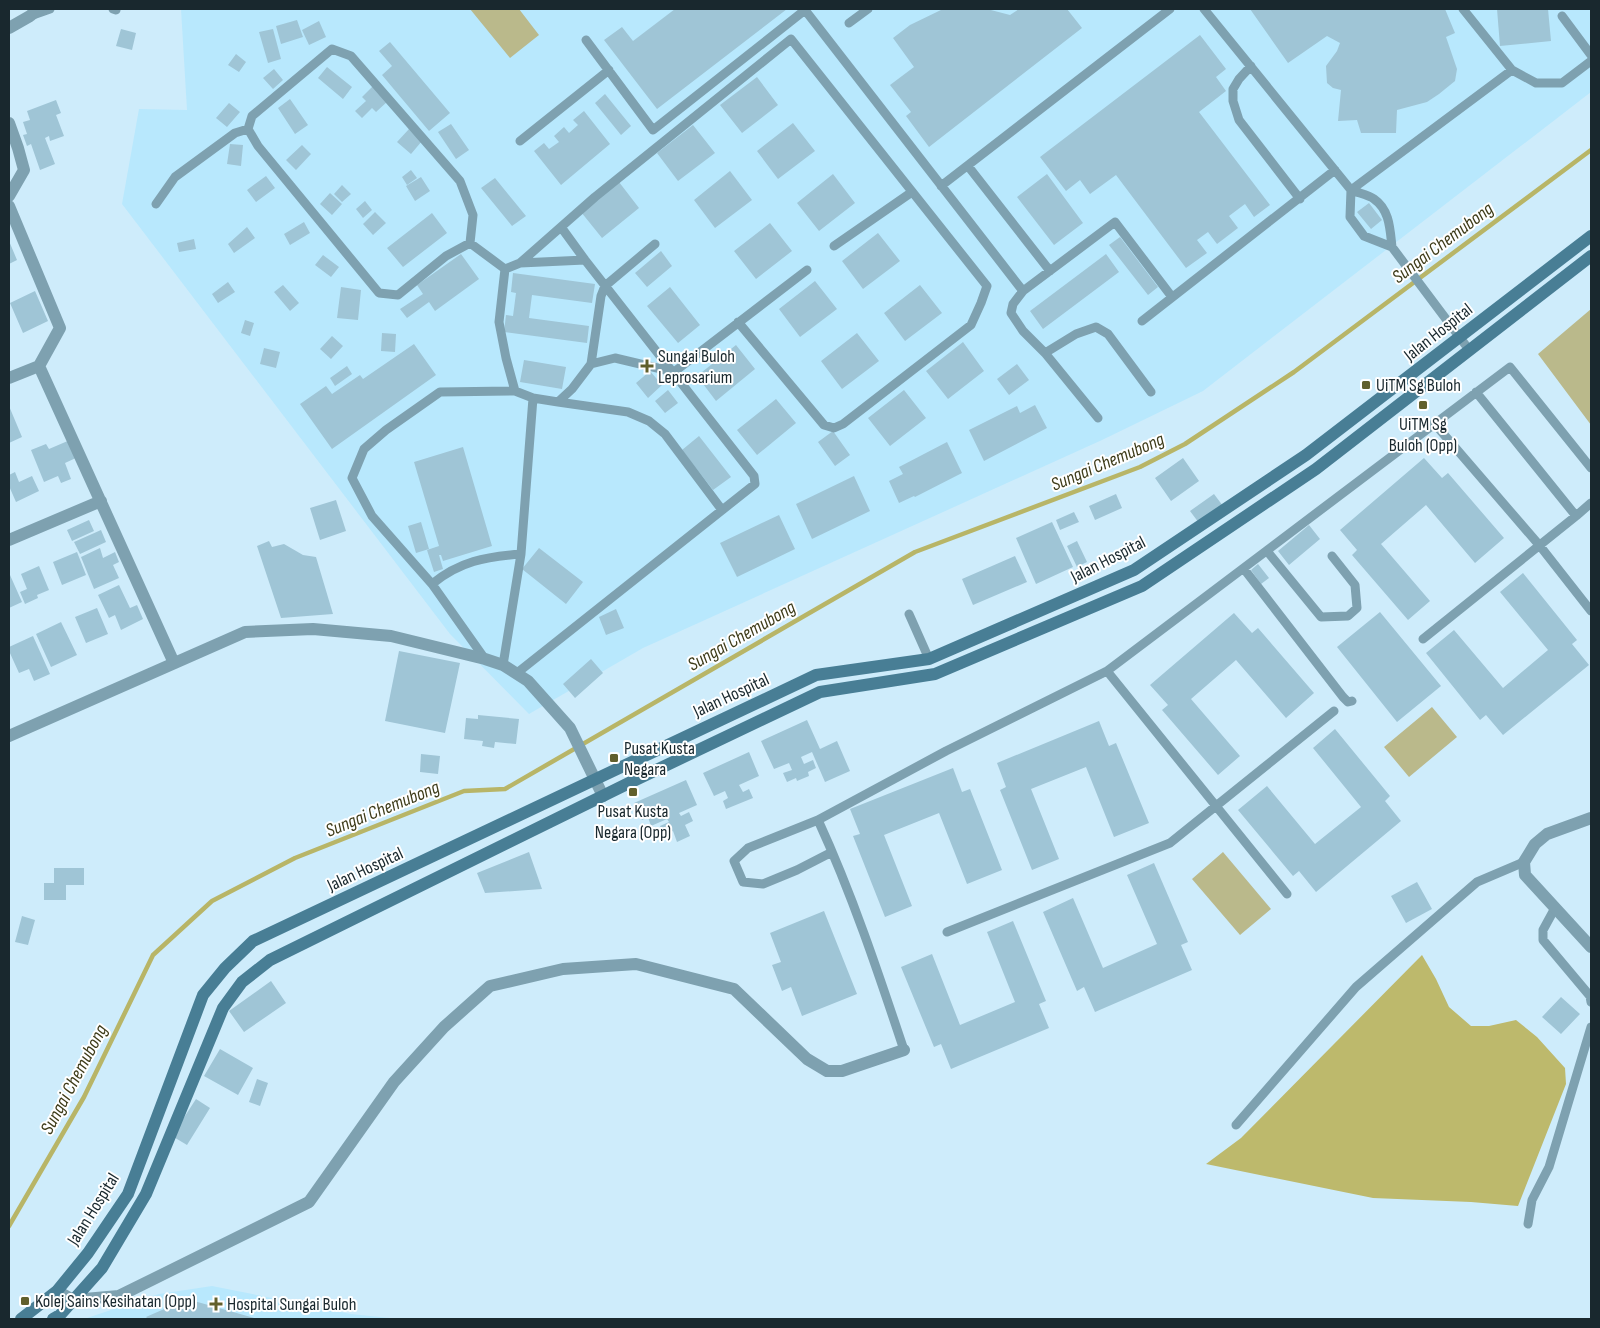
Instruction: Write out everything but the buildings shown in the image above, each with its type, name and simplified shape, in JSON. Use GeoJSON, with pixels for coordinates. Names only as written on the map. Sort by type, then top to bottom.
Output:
{"type":"FeatureCollection","features":[{"type":"Feature","properties":{"kind":"main road","name":"Jalan Hospital"},"geometry":{"type":"LineString","coordinates":[[22,1319],[57,1291],[88,1253],[128,1194],[202,995],[225,968],[253,941],[816,675],[928,659],[1134,570],[1306,455],[1591,236]]}},
{"type":"Feature","properties":{"kind":"main road","name":"Jalan Hospital"},"geometry":{"type":"LineString","coordinates":[[53,1319],[60,1315],[102,1268],[146,1194],[223,1008],[242,982],[270,960],[603,796],[820,692],[936,674],[1142,586],[1316,470],[1591,256]]}},
{"type":"Feature","properties":{"kind":"main road"},"geometry":{"type":"LineString","coordinates":[[928,659],[936,674]]}},
{"type":"Feature","properties":{"kind":"street"},"geometry":{"type":"LineString","coordinates":[[9,28],[34,12]]}},
{"type":"Feature","properties":{"kind":"street"},"geometry":{"type":"LineString","coordinates":[[9,123],[24,170],[9,196]]}},
{"type":"Feature","properties":{"kind":"street"},"geometry":{"type":"LineString","coordinates":[[9,206],[60,328],[39,366],[9,378]]}},
{"type":"Feature","properties":{"kind":"street"},"geometry":{"type":"LineString","coordinates":[[39,366],[174,663]]}},
{"type":"Feature","properties":{"kind":"street"},"geometry":{"type":"LineString","coordinates":[[9,540],[101,502]]}},
{"type":"Feature","properties":{"kind":"street"},"geometry":{"type":"LineString","coordinates":[[9,736],[245,632],[313,629],[391,636],[485,659],[503,665],[528,681],[570,728],[603,796]]}},
{"type":"Feature","properties":{"kind":"street"},"geometry":{"type":"LineString","coordinates":[[1591,818],[1547,834],[1535,844],[1524,862],[1525,875],[1591,947]]}},
{"type":"Feature","properties":{"kind":"street"},"geometry":{"type":"LineString","coordinates":[[57,1291],[73,1300],[120,1296],[309,1202],[394,1082],[444,1027],[490,986],[563,969],[636,964],[734,989],[807,1059],[827,1071],[842,1071],[904,1050]]}},
{"type":"Feature","properties":{"kind":"lane"},"geometry":{"type":"LineString","coordinates":[[34,12],[50,9]]}},
{"type":"Feature","properties":{"kind":"lane"},"geometry":{"type":"LineString","coordinates":[[849,24],[868,9]]}},
{"type":"Feature","properties":{"kind":"lane"},"geometry":{"type":"LineString","coordinates":[[941,186],[1170,9]]}},
{"type":"Feature","properties":{"kind":"lane"},"geometry":{"type":"LineString","coordinates":[[1204,9],[1351,190],[1374,199],[1389,218],[1392,247],[1470,351]]}},
{"type":"Feature","properties":{"kind":"lane"},"geometry":{"type":"LineString","coordinates":[[1463,9],[1512,70],[1536,83],[1562,83],[1591,61]]}},
{"type":"Feature","properties":{"kind":"lane"},"geometry":{"type":"LineString","coordinates":[[586,40],[653,130],[805,10],[1023,291]]}},
{"type":"Feature","properties":{"kind":"lane"},"geometry":{"type":"LineString","coordinates":[[1562,16],[1591,55]]}},
{"type":"Feature","properties":{"kind":"lane"},"geometry":{"type":"LineString","coordinates":[[520,263],[561,227],[790,39],[987,286],[971,326],[844,424],[834,428],[824,425],[738,322]]}},
{"type":"Feature","properties":{"kind":"lane"},"geometry":{"type":"LineString","coordinates":[[332,49],[351,56],[460,181],[473,215],[470,243],[446,256],[398,295],[379,293],[258,146],[248,129],[252,116],[332,49]]}},
{"type":"Feature","properties":{"kind":"lane"},"geometry":{"type":"LineString","coordinates":[[1251,66],[1233,89],[1233,101],[1239,120],[1300,199]]}},
{"type":"Feature","properties":{"kind":"lane"},"geometry":{"type":"LineString","coordinates":[[520,141],[609,70]]}},
{"type":"Feature","properties":{"kind":"lane"},"geometry":{"type":"LineString","coordinates":[[1351,190],[1512,70]]}},
{"type":"Feature","properties":{"kind":"lane"},"geometry":{"type":"LineString","coordinates":[[156,204],[175,177],[235,133],[248,129]]}},
{"type":"Feature","properties":{"kind":"lane"},"geometry":{"type":"LineString","coordinates":[[968,166],[1050,271]]}},
{"type":"Feature","properties":{"kind":"lane"},"geometry":{"type":"LineString","coordinates":[[1142,320],[1335,170]]}},
{"type":"Feature","properties":{"kind":"lane"},"geometry":{"type":"LineString","coordinates":[[1351,190],[1350,217],[1364,236],[1392,247]]}},
{"type":"Feature","properties":{"kind":"lane"},"geometry":{"type":"LineString","coordinates":[[834,246],[912,192]]}},
{"type":"Feature","properties":{"kind":"lane"},"geometry":{"type":"LineString","coordinates":[[1098,418],[1045,353],[1023,330],[1011,313],[1013,304],[1023,291],[1115,222],[1172,297]]}},
{"type":"Feature","properties":{"kind":"lane"},"geometry":{"type":"LineString","coordinates":[[517,673],[755,484],[754,476],[584,260],[561,227]]}},
{"type":"Feature","properties":{"kind":"lane"},"geometry":{"type":"LineString","coordinates":[[470,243],[505,269]]}},
{"type":"Feature","properties":{"kind":"lane"},"geometry":{"type":"LineString","coordinates":[[558,402],[572,389],[591,364],[601,296],[605,286],[655,244]]}},
{"type":"Feature","properties":{"kind":"lane"},"geometry":{"type":"LineString","coordinates":[[505,269],[520,263],[584,260]]}},
{"type":"Feature","properties":{"kind":"lane"},"geometry":{"type":"LineString","coordinates":[[505,269],[499,322],[515,391]]}},
{"type":"Feature","properties":{"kind":"lane"},"geometry":{"type":"LineString","coordinates":[[674,372],[807,270]]}},
{"type":"Feature","properties":{"kind":"lane"},"geometry":{"type":"LineString","coordinates":[[1045,353],[1076,334],[1096,327],[1108,334],[1151,392]]}},
{"type":"Feature","properties":{"kind":"lane"},"geometry":{"type":"LineString","coordinates":[[591,364],[615,358],[674,372]]}},
{"type":"Feature","properties":{"kind":"lane"},"geometry":{"type":"LineString","coordinates":[[832,852],[797,870],[763,884],[743,882],[734,861],[748,848],[818,820],[946,751],[1107,671],[1510,367],[1591,468]]}},
{"type":"Feature","properties":{"kind":"lane"},"geometry":{"type":"LineString","coordinates":[[485,659],[432,584],[372,516],[352,478],[364,449],[386,430],[440,392],[515,391],[533,398],[628,412],[649,421],[665,434],[722,510]]}},
{"type":"Feature","properties":{"kind":"lane"},"geometry":{"type":"LineString","coordinates":[[1476,392],[1576,516]]}},
{"type":"Feature","properties":{"kind":"lane"},"geometry":{"type":"LineString","coordinates":[[503,665],[521,554],[533,398]]}},
{"type":"Feature","properties":{"kind":"lane"},"geometry":{"type":"LineString","coordinates":[[1434,423],[1540,546],[1591,611]]}},
{"type":"Feature","properties":{"kind":"lane"},"geometry":{"type":"LineString","coordinates":[[1423,639],[1591,503]]}},
{"type":"Feature","properties":{"kind":"lane"},"geometry":{"type":"LineString","coordinates":[[1267,551],[1321,617],[1348,616],[1357,608],[1355,585],[1332,556]]}},
{"type":"Feature","properties":{"kind":"lane"},"geometry":{"type":"LineString","coordinates":[[432,584],[445,573],[464,563],[492,556],[521,554]]}},
{"type":"Feature","properties":{"kind":"lane"},"geometry":{"type":"LineString","coordinates":[[1244,569],[1343,697],[1348,702],[1352,701]]}},
{"type":"Feature","properties":{"kind":"lane"},"geometry":{"type":"LineString","coordinates":[[909,614],[928,659]]}},
{"type":"Feature","properties":{"kind":"lane"},"geometry":{"type":"LineString","coordinates":[[1107,671],[1287,894]]}},
{"type":"Feature","properties":{"kind":"lane"},"geometry":{"type":"LineString","coordinates":[[947,932],[1170,844],[1334,711]]}},
{"type":"Feature","properties":{"kind":"lane"},"geometry":{"type":"LineString","coordinates":[[818,820],[874,960],[904,1050]]}},
{"type":"Feature","properties":{"kind":"lane"},"geometry":{"type":"LineString","coordinates":[[1236,1125],[1356,987],[1477,882],[1524,862]]}},
{"type":"Feature","properties":{"kind":"lane"},"geometry":{"type":"LineString","coordinates":[[1555,908],[1543,930],[1544,940],[1590,996],[1591,1002]]}},
{"type":"Feature","properties":{"kind":"lane"},"geometry":{"type":"LineString","coordinates":[[1528,1224],[1532,1200],[1549,1167],[1591,1027]]}},
{"type":"Feature","properties":{"kind":"shaded area","name":"Sungai Buloh Leprosarium"},"geometry":{"type":"Polygon","coordinates":[[[181,9],[1591,9],[1591,92],[1203,391],[1102,440],[643,648],[529,714],[450,634],[122,204],[139,109],[187,110],[181,9]]]}},
{"type":"Feature","properties":{"kind":"shaded area"},"geometry":{"type":"Polygon","coordinates":[[[470,9],[519,9],[539,35],[510,58],[470,9]]]}},
{"type":"Feature","properties":{"kind":"shaded area"},"geometry":{"type":"Polygon","coordinates":[[[1591,309],[1591,425],[1538,354],[1591,309]]]}},
{"type":"Feature","properties":{"kind":"shaded area"},"geometry":{"type":"Polygon","coordinates":[[[1432,707],[1457,737],[1409,777],[1384,747],[1432,707]]]}},
{"type":"Feature","properties":{"kind":"shaded area"},"geometry":{"type":"Polygon","coordinates":[[[1223,852],[1271,909],[1240,935],[1192,879],[1223,852]]]}},
{"type":"Feature","properties":{"kind":"shaded area"},"geometry":{"type":"Polygon","coordinates":[[[1422,955],[1449,1007],[1471,1026],[1489,1026],[1516,1020],[1537,1037],[1565,1068],[1566,1084],[1518,1206],[1373,1198],[1206,1164],[1241,1138],[1422,955]]]}},
{"type":"Feature","properties":{"kind":"shaded area","name":"Hospital Sungai Buloh"},"geometry":{"type":"Polygon","coordinates":[[[212,1286],[351,1314],[399,1319],[84,1319],[159,1294],[212,1286]]]}},
{"type":"Feature","properties":{"kind":"waterway","name":"Sungai Chemubong"},"geometry":{"type":"LineString","coordinates":[[9,1226],[84,1097],[153,955],[212,901],[295,858],[464,791],[505,789],[915,552],[1140,467],[1185,444],[1294,372],[1591,150]]}},
{"type":"Feature","properties":{"kind":"place","name":"Sungai Buloh Leprosarium"},"geometry":{"type":"Point","coordinates":[647,366]}},
{"type":"Feature","properties":{"kind":"place","name":"UiTM Sg Buloh"},"geometry":{"type":"Point","coordinates":[1366,385]}},
{"type":"Feature","properties":{"kind":"place","name":"UiTM Sg Buloh (Opp)"},"geometry":{"type":"Point","coordinates":[1423,405]}},
{"type":"Feature","properties":{"kind":"place","name":"Pusat Kusta Negara"},"geometry":{"type":"Point","coordinates":[614,758]}},
{"type":"Feature","properties":{"kind":"place","name":"Pusat Kusta Negara (Opp)"},"geometry":{"type":"Point","coordinates":[633,792]}},
{"type":"Feature","properties":{"kind":"place","name":"Kolej Sains Kesihatan (Opp)"},"geometry":{"type":"Point","coordinates":[25,1301]}},
{"type":"Feature","properties":{"kind":"place","name":"Hospital Sungai Buloh"},"geometry":{"type":"Point","coordinates":[216,1304]}}]}
